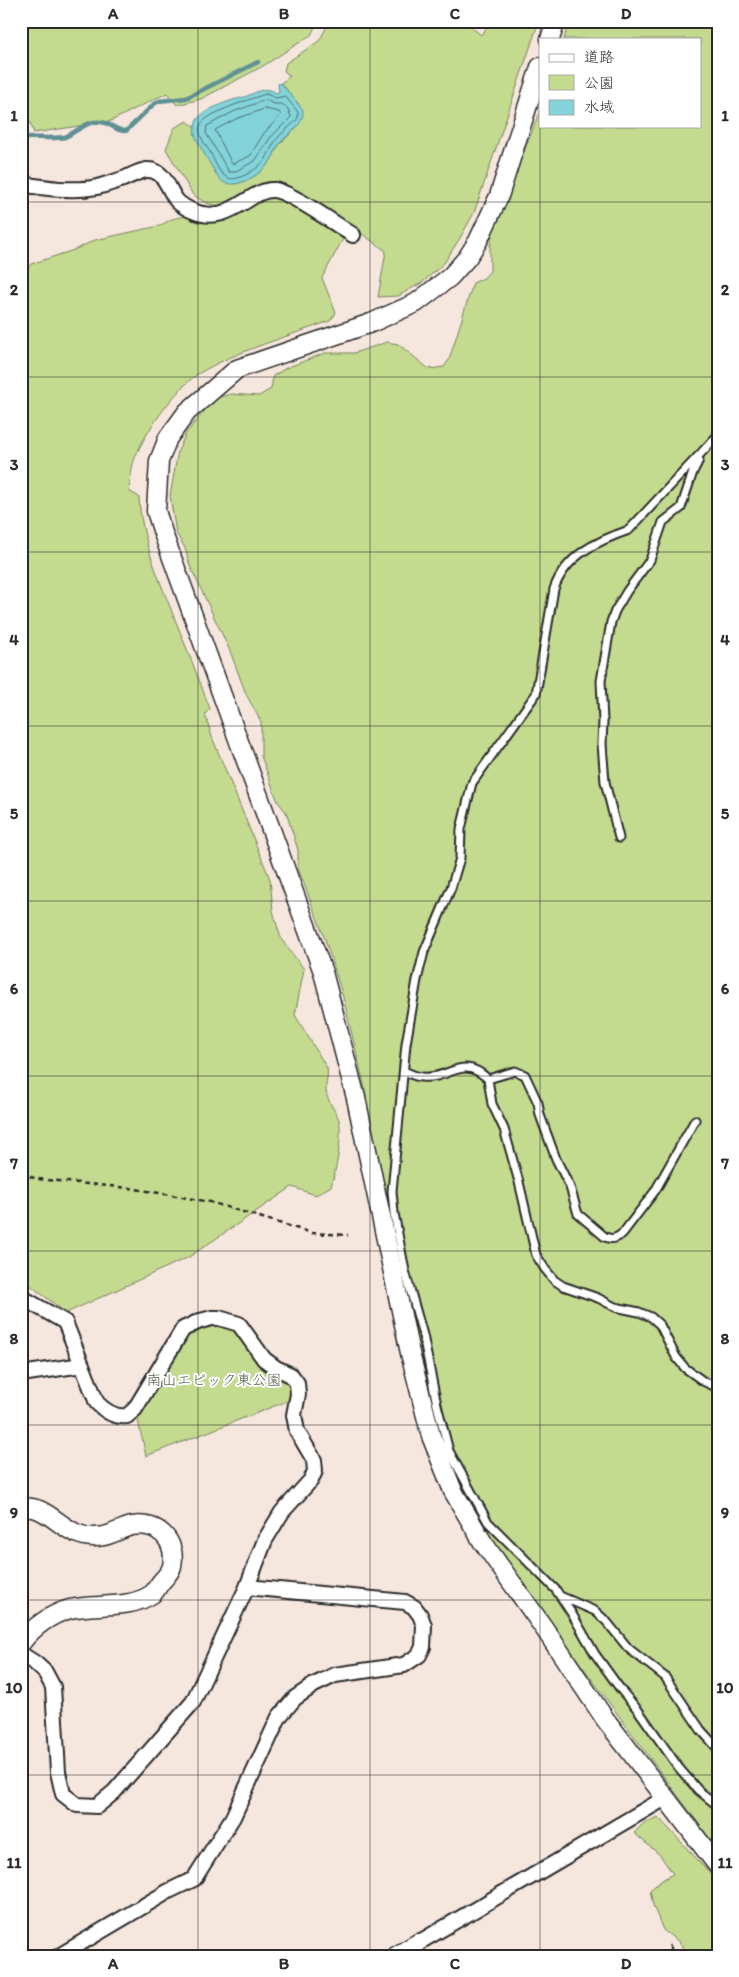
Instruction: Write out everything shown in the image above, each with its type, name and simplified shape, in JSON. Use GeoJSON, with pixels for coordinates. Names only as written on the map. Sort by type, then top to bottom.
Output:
{"type":"FeatureCollection","features":[{"type":"Feature","properties":{"kind":"street"},"geometry":{"type":"LineString","coordinates":[[550,38],[556,21]]}},
{"type":"Feature","properties":{"kind":"street"},"geometry":{"type":"LineString","coordinates":[[539,70],[499,196],[478,241],[467,258],[450,277],[416,303],[371,322],[237,369],[187,412],[168,438],[159,461],[156,511],[323,972],[356,1098],[410,1353],[431,1436],[453,1491],[482,1541],[544,1628],[605,1719],[667,1797],[718,1866]]}},
{"type":"Feature","properties":{"kind":"street"},"geometry":{"type":"LineString","coordinates":[[21,184],[70,189],[96,187],[123,179],[138,172],[156,171],[162,175],[178,202],[192,211],[203,215],[232,210],[264,192],[274,190],[315,210],[353,235]]}},
{"type":"Feature","properties":{"kind":"street"},"geometry":{"type":"LineString","coordinates":[[21,1297],[65,1322],[97,1403],[108,1412],[119,1417],[127,1416],[135,1408],[183,1329],[200,1321],[220,1318],[239,1324],[264,1359],[276,1368],[291,1375],[297,1383],[298,1394],[294,1415],[298,1431],[314,1460],[315,1471],[311,1480],[282,1512],[270,1533],[193,1702],[114,1792],[98,1806],[77,1805],[63,1794],[58,1772],[53,1687],[45,1672],[21,1654]]}},
{"type":"Feature","properties":{"kind":"street"},"geometry":{"type":"LineString","coordinates":[[21,1374],[82,1365]]}},
{"type":"Feature","properties":{"kind":"street"},"geometry":{"type":"LineString","coordinates":[[21,1508],[28,1506],[44,1512],[76,1535],[92,1538],[109,1535],[132,1526],[149,1526],[165,1534],[173,1551],[172,1568],[152,1593],[134,1602],[70,1610],[48,1619],[30,1632],[21,1643]]}},
{"type":"Feature","properties":{"kind":"street"},"geometry":{"type":"LineString","coordinates":[[59,1956],[194,1879],[233,1817],[279,1717],[295,1698],[314,1685],[335,1675],[404,1665],[419,1655],[423,1647],[424,1625],[420,1615],[414,1607],[405,1602],[247,1587]]}},
{"type":"Feature","properties":{"kind":"street"},"geometry":{"type":"LineString","coordinates":[[396,1956],[667,1797]]}},
{"type":"Feature","properties":{"kind":"lane"},"geometry":{"type":"LineString","coordinates":[[619,838],[605,782],[602,744],[601,681],[611,622],[626,591],[650,560],[663,522],[681,508],[692,472],[703,452],[712,439],[718,435]]}},
{"type":"Feature","properties":{"kind":"lane"},"geometry":{"type":"LineString","coordinates":[[703,452],[628,530],[608,537],[584,549],[566,566],[558,577],[554,589],[536,694],[472,782],[462,829],[460,858],[424,952],[406,1044],[392,1191],[394,1214],[405,1271],[423,1335],[437,1405],[449,1451],[488,1522],[560,1596],[595,1654],[620,1690],[638,1710],[679,1768],[698,1790],[718,1806]]}},
{"type":"Feature","properties":{"kind":"lane"},"geometry":{"type":"LineString","coordinates":[[404,1071],[424,1078],[466,1067],[472,1068],[488,1079],[492,1104],[504,1129],[519,1182],[536,1255],[545,1269],[554,1280],[563,1286],[598,1298],[615,1307],[639,1312],[650,1317],[660,1325],[676,1357],[685,1368],[703,1381],[718,1388]]}},
{"type":"Feature","properties":{"kind":"lane"},"geometry":{"type":"LineString","coordinates":[[488,1079],[515,1071],[525,1075],[538,1103],[540,1115],[556,1159],[570,1187],[578,1214],[605,1238],[609,1239],[618,1238],[655,1191],[694,1120]]}},
{"type":"Feature","properties":{"kind":"lane"},"geometry":{"type":"LineString","coordinates":[[560,1596],[595,1610],[628,1648],[665,1677],[700,1730],[718,1749]]}},
{"type":"Feature","properties":{"kind":"path"},"geometry":{"type":"LineString","coordinates":[[21,1174],[38,1179],[130,1188],[210,1202],[312,1233],[348,1235]]}},
{"type":"Feature","properties":{"kind":"path"},"geometry":{"type":"LineString","coordinates":[[669,1945],[676,1956]]}},
{"type":"Feature","properties":{"kind":"green space"},"geometry":{"type":"Polygon","coordinates":[[[21,21],[318,21],[311,35],[263,66],[201,99],[177,105],[167,93],[111,121],[34,133],[23,104],[21,91],[21,21]]]}},
{"type":"Feature","properties":{"kind":"green space"},"geometry":{"type":"Polygon","coordinates":[[[330,21],[464,21],[481,35],[488,26],[483,21],[539,21],[474,213],[444,263],[423,282],[398,296],[378,297],[386,251],[330,211],[316,208],[280,188],[222,207],[206,203],[193,195],[166,149],[174,128],[187,121],[195,127],[195,135],[216,174],[236,184],[256,175],[270,162],[279,145],[297,127],[298,103],[281,83],[290,76],[284,71],[286,63],[319,41],[330,21]]]}},
{"type":"Feature","properties":{"kind":"green space"},"geometry":{"type":"Polygon","coordinates":[[[569,21],[718,21],[718,1850],[483,1532],[439,1444],[371,1137],[366,1093],[343,997],[325,939],[298,868],[298,850],[286,812],[278,802],[261,756],[261,722],[246,694],[230,651],[190,566],[185,548],[176,533],[170,496],[178,451],[186,433],[215,398],[231,394],[259,396],[271,389],[273,376],[286,368],[325,353],[354,353],[387,342],[398,344],[429,369],[444,367],[449,360],[473,283],[484,278],[490,271],[492,233],[539,114],[539,128],[702,128],[702,38],[564,38],[569,21]]]}},
{"type":"Feature","properties":{"kind":"green space"},"geometry":{"type":"Polygon","coordinates":[[[268,197],[282,198],[345,235],[322,278],[336,313],[330,321],[231,357],[215,364],[191,379],[171,400],[143,441],[133,464],[129,491],[139,497],[146,541],[210,709],[205,714],[212,737],[270,879],[273,911],[281,939],[304,969],[295,1015],[327,1068],[327,1095],[338,1117],[340,1126],[337,1163],[331,1186],[316,1195],[292,1187],[189,1257],[66,1313],[21,1278],[21,278],[31,264],[74,250],[95,240],[159,226],[172,219],[188,215],[216,220],[238,215],[268,197]]]}},
{"type":"Feature","properties":{"kind":"green space","name":"南山エピック東公園"},"geometry":{"type":"Polygon","coordinates":[[[213,1325],[236,1329],[261,1364],[272,1375],[289,1379],[293,1387],[290,1400],[146,1456],[137,1416],[185,1336],[213,1325]]]}},
{"type":"Feature","properties":{"kind":"green space"},"geometry":{"type":"Polygon","coordinates":[[[658,1817],[718,1882],[718,1956],[688,1956],[679,1942],[663,1930],[653,1905],[650,1890],[673,1874],[660,1855],[634,1833],[644,1823],[658,1817]]]}},
{"type":"Feature","properties":{"kind":"water"},"geometry":{"type":"Polygon","coordinates":[[[281,83],[303,110],[303,116],[298,126],[281,141],[270,161],[260,172],[241,183],[228,184],[222,181],[203,152],[195,135],[197,120],[200,116],[217,106],[259,91],[279,92],[278,84],[281,83]]]}},
{"type":"Feature","properties":{"kind":"waterway"},"geometry":{"type":"LineString","coordinates":[[21,138],[65,137],[96,122],[105,123],[119,130],[126,131],[159,101],[186,98],[258,62]]}}]}
